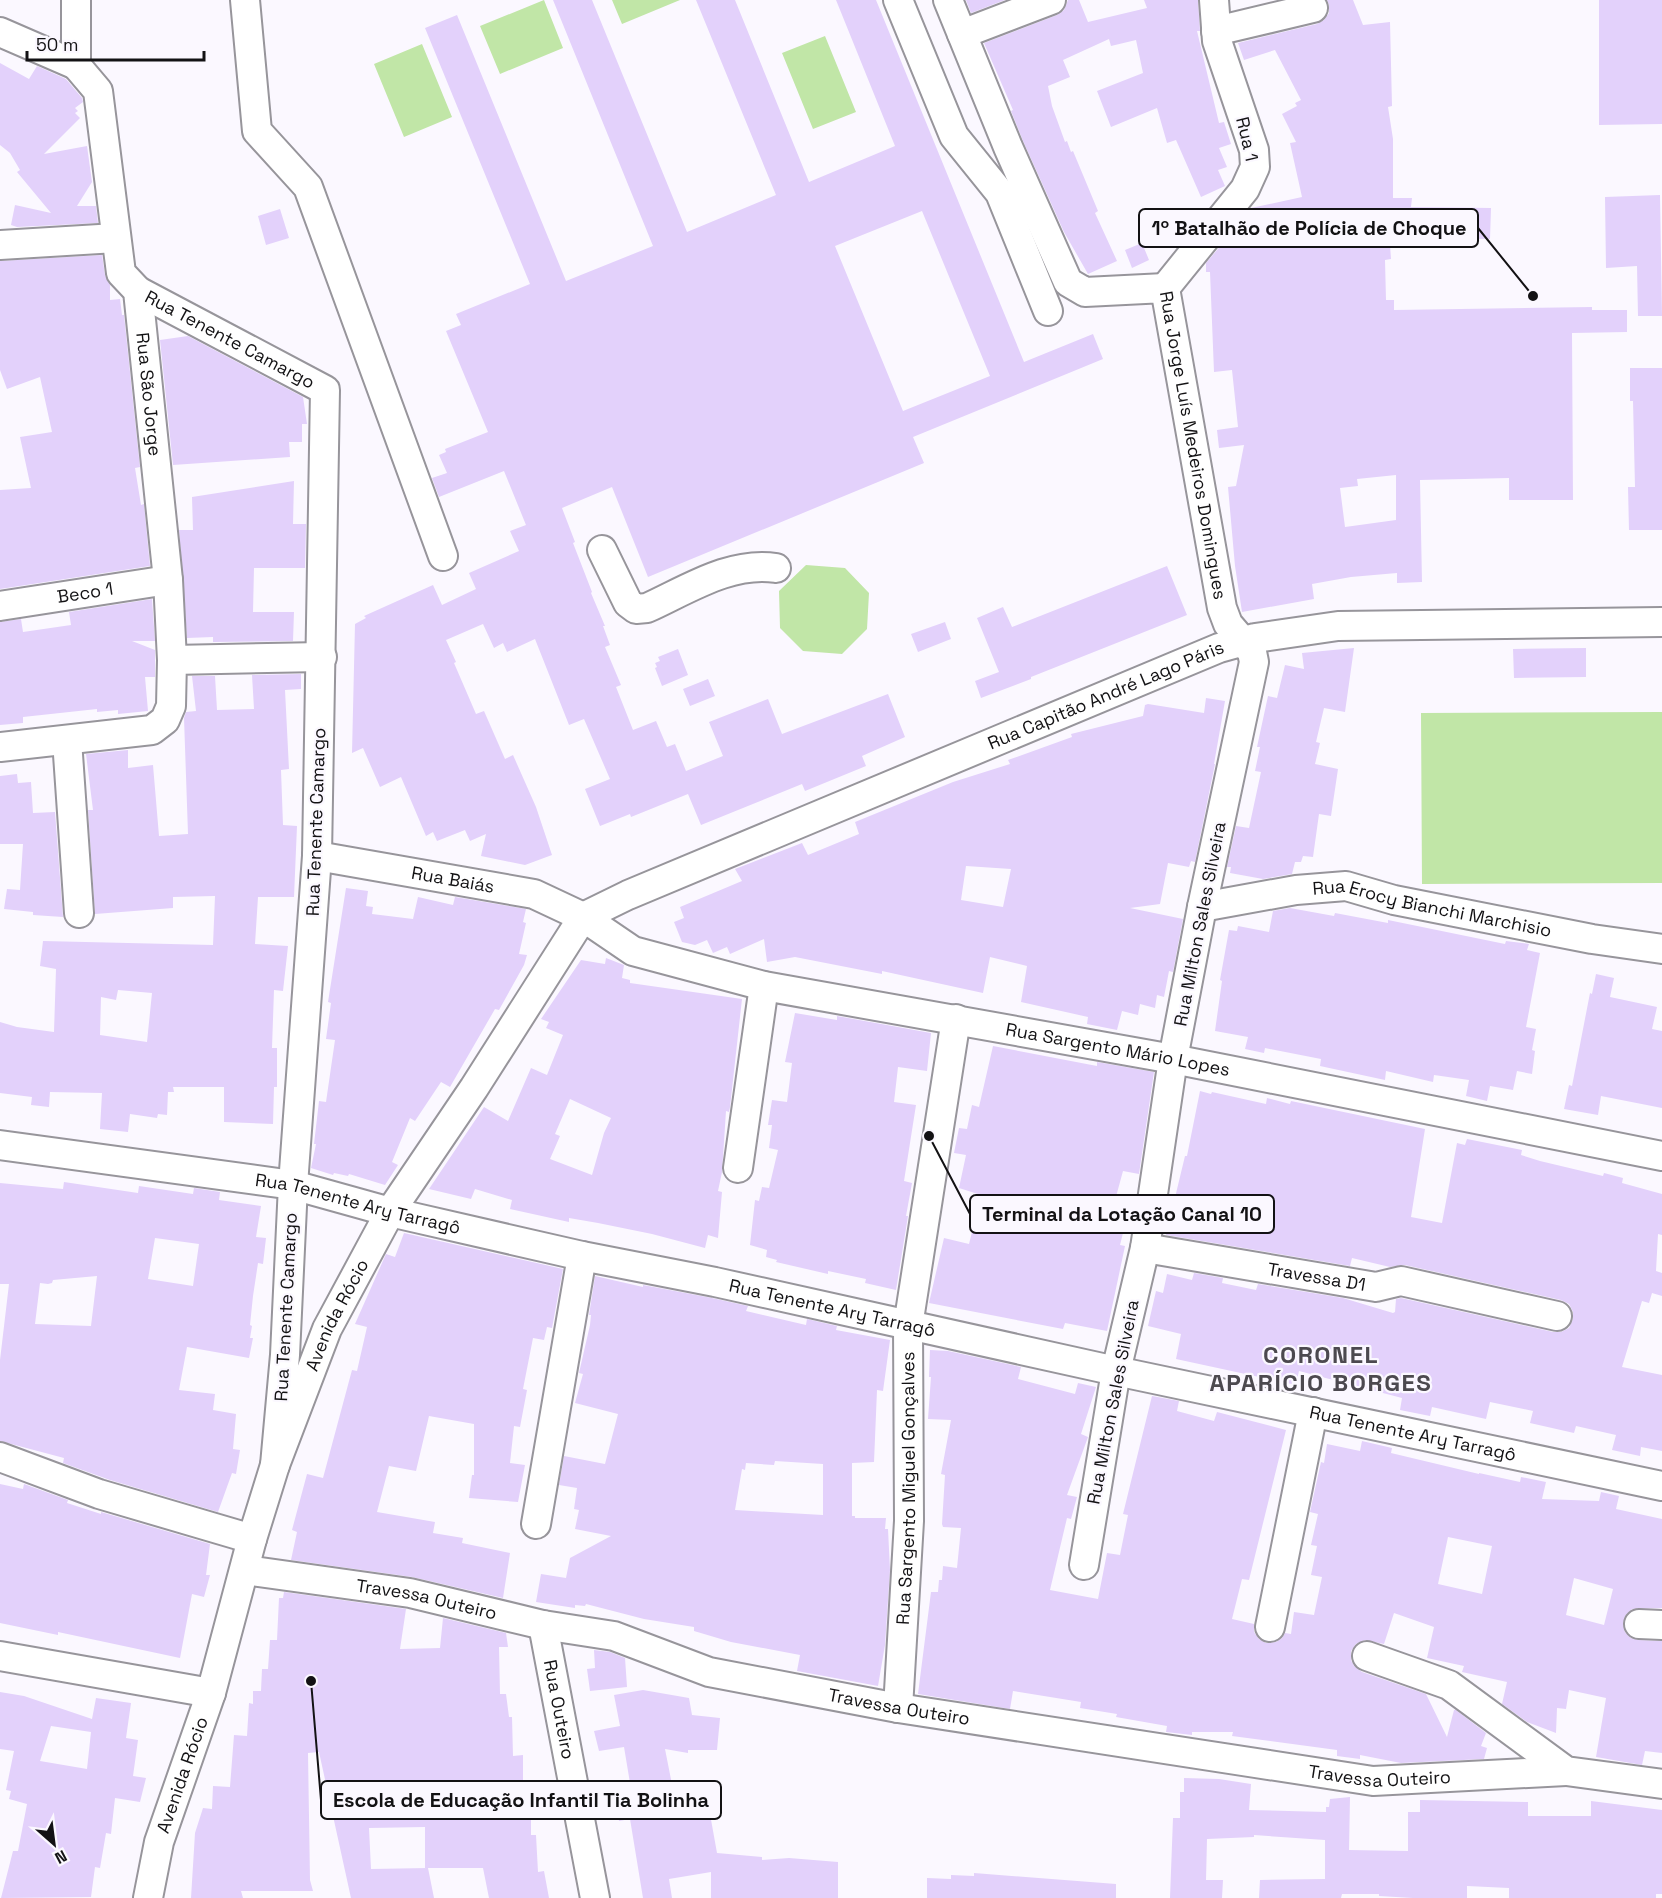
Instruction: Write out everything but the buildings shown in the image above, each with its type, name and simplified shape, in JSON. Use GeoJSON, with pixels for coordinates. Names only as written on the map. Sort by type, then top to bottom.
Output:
{"type":"FeatureCollection","features":[{"type":"Feature","properties":{"kind":"street"},"geometry":{"type":"LineString","coordinates":[[76,0],[76,65]]}},
{"type":"Feature","properties":{"kind":"street"},"geometry":{"type":"LineString","coordinates":[[245,0],[257,131],[308,187],[443,556]]}},
{"type":"Feature","properties":{"kind":"street"},"geometry":{"type":"LineString","coordinates":[[898,0],[954,136],[1000,193],[1048,311]]}},
{"type":"Feature","properties":{"kind":"street","name":"Rua Jorge Luís Medeiros Domingues"},"geometry":{"type":"LineString","coordinates":[[948,0],[1008,147],[1068,282],[1085,292],[1165,288],[1222,608],[1228,624],[1242,641]]}},
{"type":"Feature","properties":{"kind":"street"},"geometry":{"type":"LineString","coordinates":[[962,34],[1051,0]]}},
{"type":"Feature","properties":{"kind":"street","name":"Rua 1"},"geometry":{"type":"LineString","coordinates":[[1165,288],[1245,189],[1256,167],[1254,150],[1217,41],[1214,0]]}},
{"type":"Feature","properties":{"kind":"street"},"geometry":{"type":"LineString","coordinates":[[1216,31],[1313,8]]}},
{"type":"Feature","properties":{"kind":"street"},"geometry":{"type":"LineString","coordinates":[[0,32],[76,65],[98,91],[121,273],[138,291]]}},
{"type":"Feature","properties":{"kind":"street"},"geometry":{"type":"LineString","coordinates":[[0,245],[116,238]]}},
{"type":"Feature","properties":{"kind":"street","name":"Rua São Jorge"},"geometry":{"type":"LineString","coordinates":[[0,747],[152,730],[165,720],[171,706],[172,660],[168,580],[138,291]]}},
{"type":"Feature","properties":{"kind":"street","name":"Rua Tenente Camargo"},"geometry":{"type":"LineString","coordinates":[[138,291],[325,390],[317,856],[293,1185],[285,1355],[275,1465]]}},
{"type":"Feature","properties":{"kind":"street"},"geometry":{"type":"LineString","coordinates":[[602,550],[628,603],[636,609],[647,608],[731,570],[754,566],[776,568]]}},
{"type":"Feature","properties":{"kind":"street","name":"Beco 1"},"geometry":{"type":"LineString","coordinates":[[0,606],[168,580]]}},
{"type":"Feature","properties":{"kind":"street","name":"Rua Capitão André Lago Páris"},"geometry":{"type":"LineString","coordinates":[[583,917],[628,895],[891,784],[1219,648],[1242,641],[1338,626],[1662,622]]}},
{"type":"Feature","properties":{"kind":"street","name":"Rua Milton Sales Silveira"},"geometry":{"type":"LineString","coordinates":[[1083,1565],[1116,1371],[1145,1248],[1173,1059],[1202,907],[1254,662],[1252,652],[1242,641]]}},
{"type":"Feature","properties":{"kind":"street"},"geometry":{"type":"LineString","coordinates":[[172,660],[322,657]]}},
{"type":"Feature","properties":{"kind":"street"},"geometry":{"type":"LineString","coordinates":[[68,740],[79,913]]}},
{"type":"Feature","properties":{"kind":"street","name":"Rua Baiás"},"geometry":{"type":"LineString","coordinates":[[317,856],[534,894],[583,917]]}},
{"type":"Feature","properties":{"kind":"street","name":"Rua Erocy Bianchi Marchisio"},"geometry":{"type":"LineString","coordinates":[[1202,907],[1296,890],[1346,886],[1394,900],[1592,939],[1662,949]]}},
{"type":"Feature","properties":{"kind":"street","name":"Rua Sargento Mário Lopes"},"geometry":{"type":"LineString","coordinates":[[583,917],[633,951],[764,986],[1173,1059],[1662,1156]]}},
{"type":"Feature","properties":{"kind":"street","name":"Avenida Rócio"},"geometry":{"type":"LineString","coordinates":[[148,1898],[159,1842],[211,1693],[252,1539],[275,1465],[327,1329],[390,1212],[474,1088],[583,917]]}},
{"type":"Feature","properties":{"kind":"street"},"geometry":{"type":"LineString","coordinates":[[738,1168],[764,986]]}},
{"type":"Feature","properties":{"kind":"street","name":"Rua Sargento Miguel Gonçalves"},"geometry":{"type":"LineString","coordinates":[[898,1708],[909,1521],[908,1326],[956,1019]]}},
{"type":"Feature","properties":{"kind":"street","name":"Rua Tenente Ary Tarragô"},"geometry":{"type":"LineString","coordinates":[[0,1145],[293,1185],[390,1212],[582,1256],[714,1282],[1116,1371],[1662,1486]]}},
{"type":"Feature","properties":{"kind":"street","name":"Travessa D1"},"geometry":{"type":"LineString","coordinates":[[1145,1248],[1376,1287],[1401,1281],[1557,1316]]}},
{"type":"Feature","properties":{"kind":"street"},"geometry":{"type":"LineString","coordinates":[[536,1524],[582,1256]]}},
{"type":"Feature","properties":{"kind":"street"},"geometry":{"type":"LineString","coordinates":[[1269,1626],[1313,1412]]}},
{"type":"Feature","properties":{"kind":"street"},"geometry":{"type":"LineString","coordinates":[[0,1457],[99,1494],[252,1539]]}},
{"type":"Feature","properties":{"kind":"street","name":"Travessa Outeiro"},"geometry":{"type":"LineString","coordinates":[[245,1570],[410,1593],[543,1625],[614,1636],[709,1672],[898,1708],[1373,1781],[1566,1771],[1662,1784]]}},
{"type":"Feature","properties":{"kind":"street","name":"Rua Outeiro"},"geometry":{"type":"LineString","coordinates":[[543,1625],[595,1898]]}},
{"type":"Feature","properties":{"kind":"street"},"geometry":{"type":"LineString","coordinates":[[0,1656],[211,1693]]}},
{"type":"Feature","properties":{"kind":"street"},"geometry":{"type":"LineString","coordinates":[[1367,1656],[1449,1685],[1566,1771]]}},
{"type":"Feature","properties":{"kind":"green space"},"geometry":{"type":"Polygon","coordinates":[[[544,0],[563,48],[500,74],[480,26],[544,0]]]}},
{"type":"Feature","properties":{"kind":"green space"},"geometry":{"type":"Polygon","coordinates":[[[612,0],[680,0],[622,24],[612,0]]]}},
{"type":"Feature","properties":{"kind":"green space"},"geometry":{"type":"Polygon","coordinates":[[[825,36],[856,112],[813,129],[782,53],[825,36]]]}},
{"type":"Feature","properties":{"kind":"green space"},"geometry":{"type":"Polygon","coordinates":[[[422,44],[452,117],[404,137],[374,64],[422,44]]]}},
{"type":"Feature","properties":{"kind":"green space"},"geometry":{"type":"Polygon","coordinates":[[[806,565],[845,568],[869,593],[867,629],[842,654],[803,651],[780,628],[779,591],[806,565]]]}},
{"type":"Feature","properties":{"kind":"green space"},"geometry":{"type":"Polygon","coordinates":[[[1662,712],[1662,883],[1422,884],[1421,713],[1662,712]]]}},
{"type":"Feature","properties":{"kind":"place","name":"1º Batalhão de Polícia de Choque"},"geometry":{"type":"Point","coordinates":[1533,296]}},
{"type":"Feature","properties":{"kind":"place","name":"Terminal da Lotação Canal 10"},"geometry":{"type":"Point","coordinates":[929,1136]}},
{"type":"Feature","properties":{"kind":"place","name":"Escola de Educação Infantil Tia Bolinha"},"geometry":{"type":"Point","coordinates":[311,1681]}},
{"type":"Feature","properties":{"kind":"district","name":"CORONEL APARÍCIO BORGES"},"geometry":{"type":"Point","coordinates":[1321,1369]}}]}
